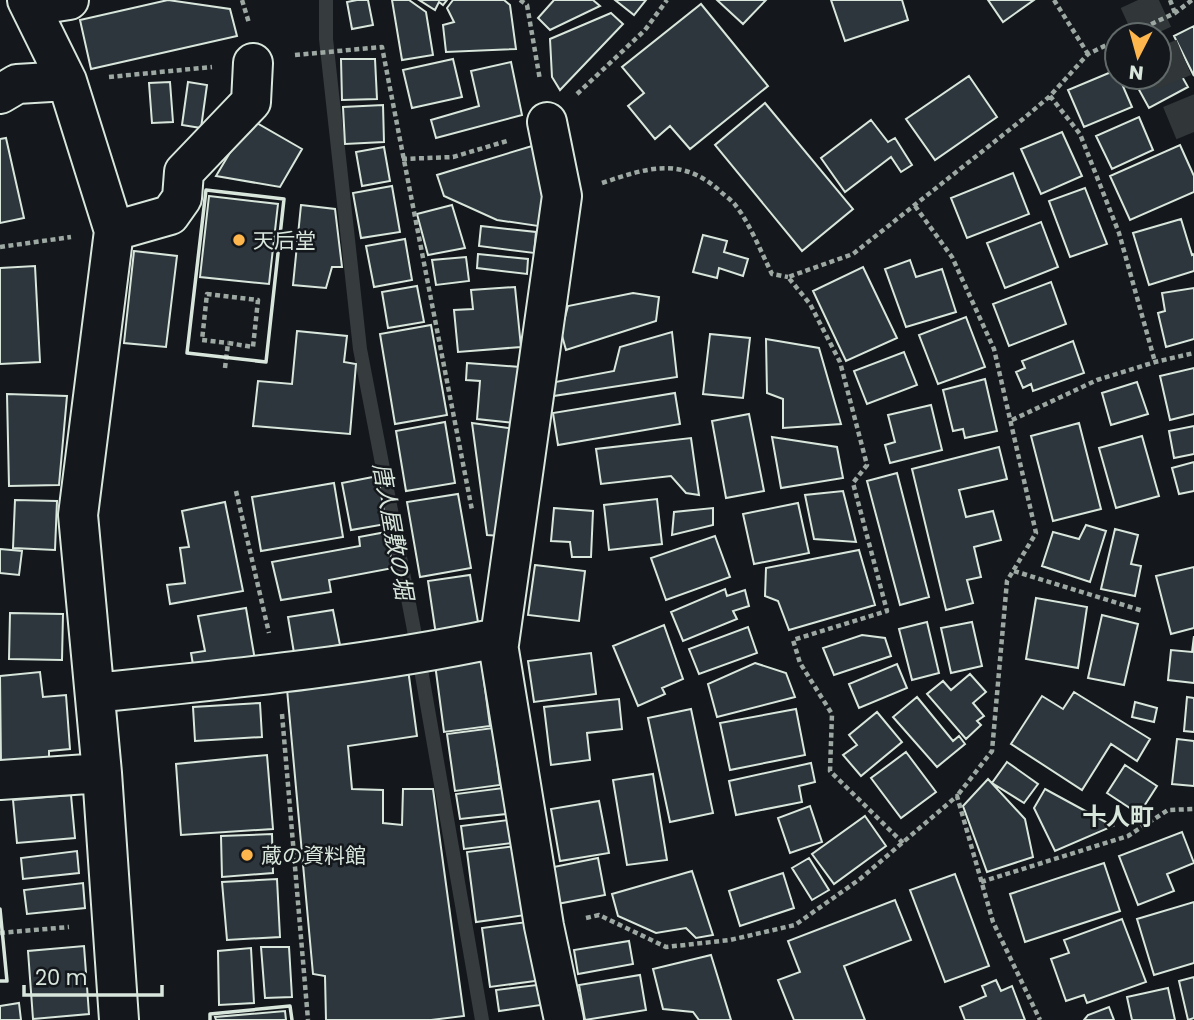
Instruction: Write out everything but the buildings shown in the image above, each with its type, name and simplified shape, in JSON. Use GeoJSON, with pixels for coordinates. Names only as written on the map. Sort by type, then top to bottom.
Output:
{"type":"FeatureCollection","features":[{"type":"Feature","properties":{"kind":"street"},"geometry":{"type":"LineString","coordinates":[[69,0],[29,3],[67,81],[114,231],[78,515],[102,773],[119,1020]]}},
{"type":"Feature","properties":{"kind":"street"},"geometry":{"type":"LineString","coordinates":[[114,231],[170,215],[181,198],[184,172],[251,102],[252,48]]}},
{"type":"Feature","properties":{"kind":"street"},"geometry":{"type":"LineString","coordinates":[[0,94],[17,84],[67,81]]}},
{"type":"Feature","properties":{"kind":"street"},"geometry":{"type":"LineString","coordinates":[[499,644],[562,196],[547,122]]}},
{"type":"Feature","properties":{"kind":"street"},"geometry":{"type":"LineString","coordinates":[[95,693],[278,674],[419,654],[497,638],[544,926],[564,1020]]}},
{"type":"Feature","properties":{"kind":"street"},"geometry":{"type":"LineString","coordinates":[[0,780],[102,773]]}},
{"type":"Feature","properties":{"kind":"path"},"geometry":{"type":"LineString","coordinates":[[67,81],[252,48],[243,0]]}},
{"type":"Feature","properties":{"kind":"path"},"geometry":{"type":"LineString","coordinates":[[402,159],[453,157],[531,133],[547,122],[527,5],[520,0]]}},
{"type":"Feature","properties":{"kind":"path"},"geometry":{"type":"LineString","coordinates":[[527,5],[531,0]]}},
{"type":"Feature","properties":{"kind":"path"},"geometry":{"type":"LineString","coordinates":[[577,94],[645,30],[667,0]]}},
{"type":"Feature","properties":{"kind":"path"},"geometry":{"type":"LineString","coordinates":[[1054,0],[1088,54]]}},
{"type":"Feature","properties":{"kind":"path"},"geometry":{"type":"LineString","coordinates":[[1170,0],[1175,13]]}},
{"type":"Feature","properties":{"kind":"path"},"geometry":{"type":"LineString","coordinates":[[1158,21],[1175,13],[1192,0]]}},
{"type":"Feature","properties":{"kind":"path"},"geometry":{"type":"LineString","coordinates":[[321,52],[382,47],[473,514]]}},
{"type":"Feature","properties":{"kind":"path"},"geometry":{"type":"LineString","coordinates":[[562,196],[638,171],[667,167],[688,171],[711,183],[736,206],[772,274],[788,277],[853,254],[1050,96],[1088,54],[1103,47]]}},
{"type":"Feature","properties":{"kind":"path"},"geometry":{"type":"LineString","coordinates":[[1050,96],[1080,134],[1110,208],[1155,362]]}},
{"type":"Feature","properties":{"kind":"path"},"geometry":{"type":"LineString","coordinates":[[544,926],[599,915],[666,947],[730,940],[795,925],[860,879],[957,796],[992,751],[1007,581],[1036,533],[994,349],[952,257],[915,206]]}},
{"type":"Feature","properties":{"kind":"path"},"geometry":{"type":"LineString","coordinates":[[0,247],[114,231]]}},
{"type":"Feature","properties":{"kind":"path"},"geometry":{"type":"LineString","coordinates":[[788,277],[810,304],[840,362],[867,465],[853,482],[887,611],[793,640],[800,663],[832,713],[830,771],[903,843]]}},
{"type":"Feature","properties":{"kind":"path"},"geometry":{"type":"LineString","coordinates":[[207,294],[258,300],[253,347],[229,343],[202,340],[207,294]]}},
{"type":"Feature","properties":{"kind":"path"},"geometry":{"type":"LineString","coordinates":[[225,368],[229,343]]}},
{"type":"Feature","properties":{"kind":"path"},"geometry":{"type":"LineString","coordinates":[[1012,420],[1097,380],[1194,353]]}},
{"type":"Feature","properties":{"kind":"path"},"geometry":{"type":"LineString","coordinates":[[236,491],[278,674],[308,1020]]}},
{"type":"Feature","properties":{"kind":"path"},"geometry":{"type":"LineString","coordinates":[[1013,571],[1143,611]]}},
{"type":"Feature","properties":{"kind":"path"},"geometry":{"type":"LineString","coordinates":[[957,796],[993,922],[1040,1020]]}},
{"type":"Feature","properties":{"kind":"path"},"geometry":{"type":"LineString","coordinates":[[981,882],[1128,836],[1168,810],[1194,809]]}},
{"type":"Feature","properties":{"kind":"path"},"geometry":{"type":"LineString","coordinates":[[0,933],[71,927]]}},
{"type":"Feature","properties":{"kind":"waterway","name":"唐人屋敷の堀"},"geometry":{"type":"LineString","coordinates":[[326,0],[326,39],[360,349],[415,635],[482,1020]]}},
{"type":"Feature","properties":{"kind":"tunnel"},"geometry":{"type":"LineString","coordinates":[[1138,0],[1148,21]]}},
{"type":"Feature","properties":{"kind":"tunnel"},"geometry":{"type":"LineString","coordinates":[[1173,81],[1194,132]]}},
{"type":"Feature","properties":{"kind":"wall"},"geometry":{"type":"LineString","coordinates":[[206,190],[284,199],[266,362],[187,353],[206,190]]}},
{"type":"Feature","properties":{"kind":"wall"},"geometry":{"type":"LineString","coordinates":[[0,909],[7,981],[0,981]]}},
{"type":"Feature","properties":{"kind":"wall"},"geometry":{"type":"LineString","coordinates":[[210,1020],[210,1014],[290,1006],[292,1020]]}},
{"type":"Feature","properties":{"kind":"place","name":"天后堂"},"geometry":{"type":"Point","coordinates":[239,240]}},
{"type":"Feature","properties":{"kind":"place","name":"蔵の資料館"},"geometry":{"type":"Point","coordinates":[247,855]}},
{"type":"Feature","properties":{"kind":"district","name":"十人町"},"geometry":{"type":"Point","coordinates":[1118,816]}}]}
